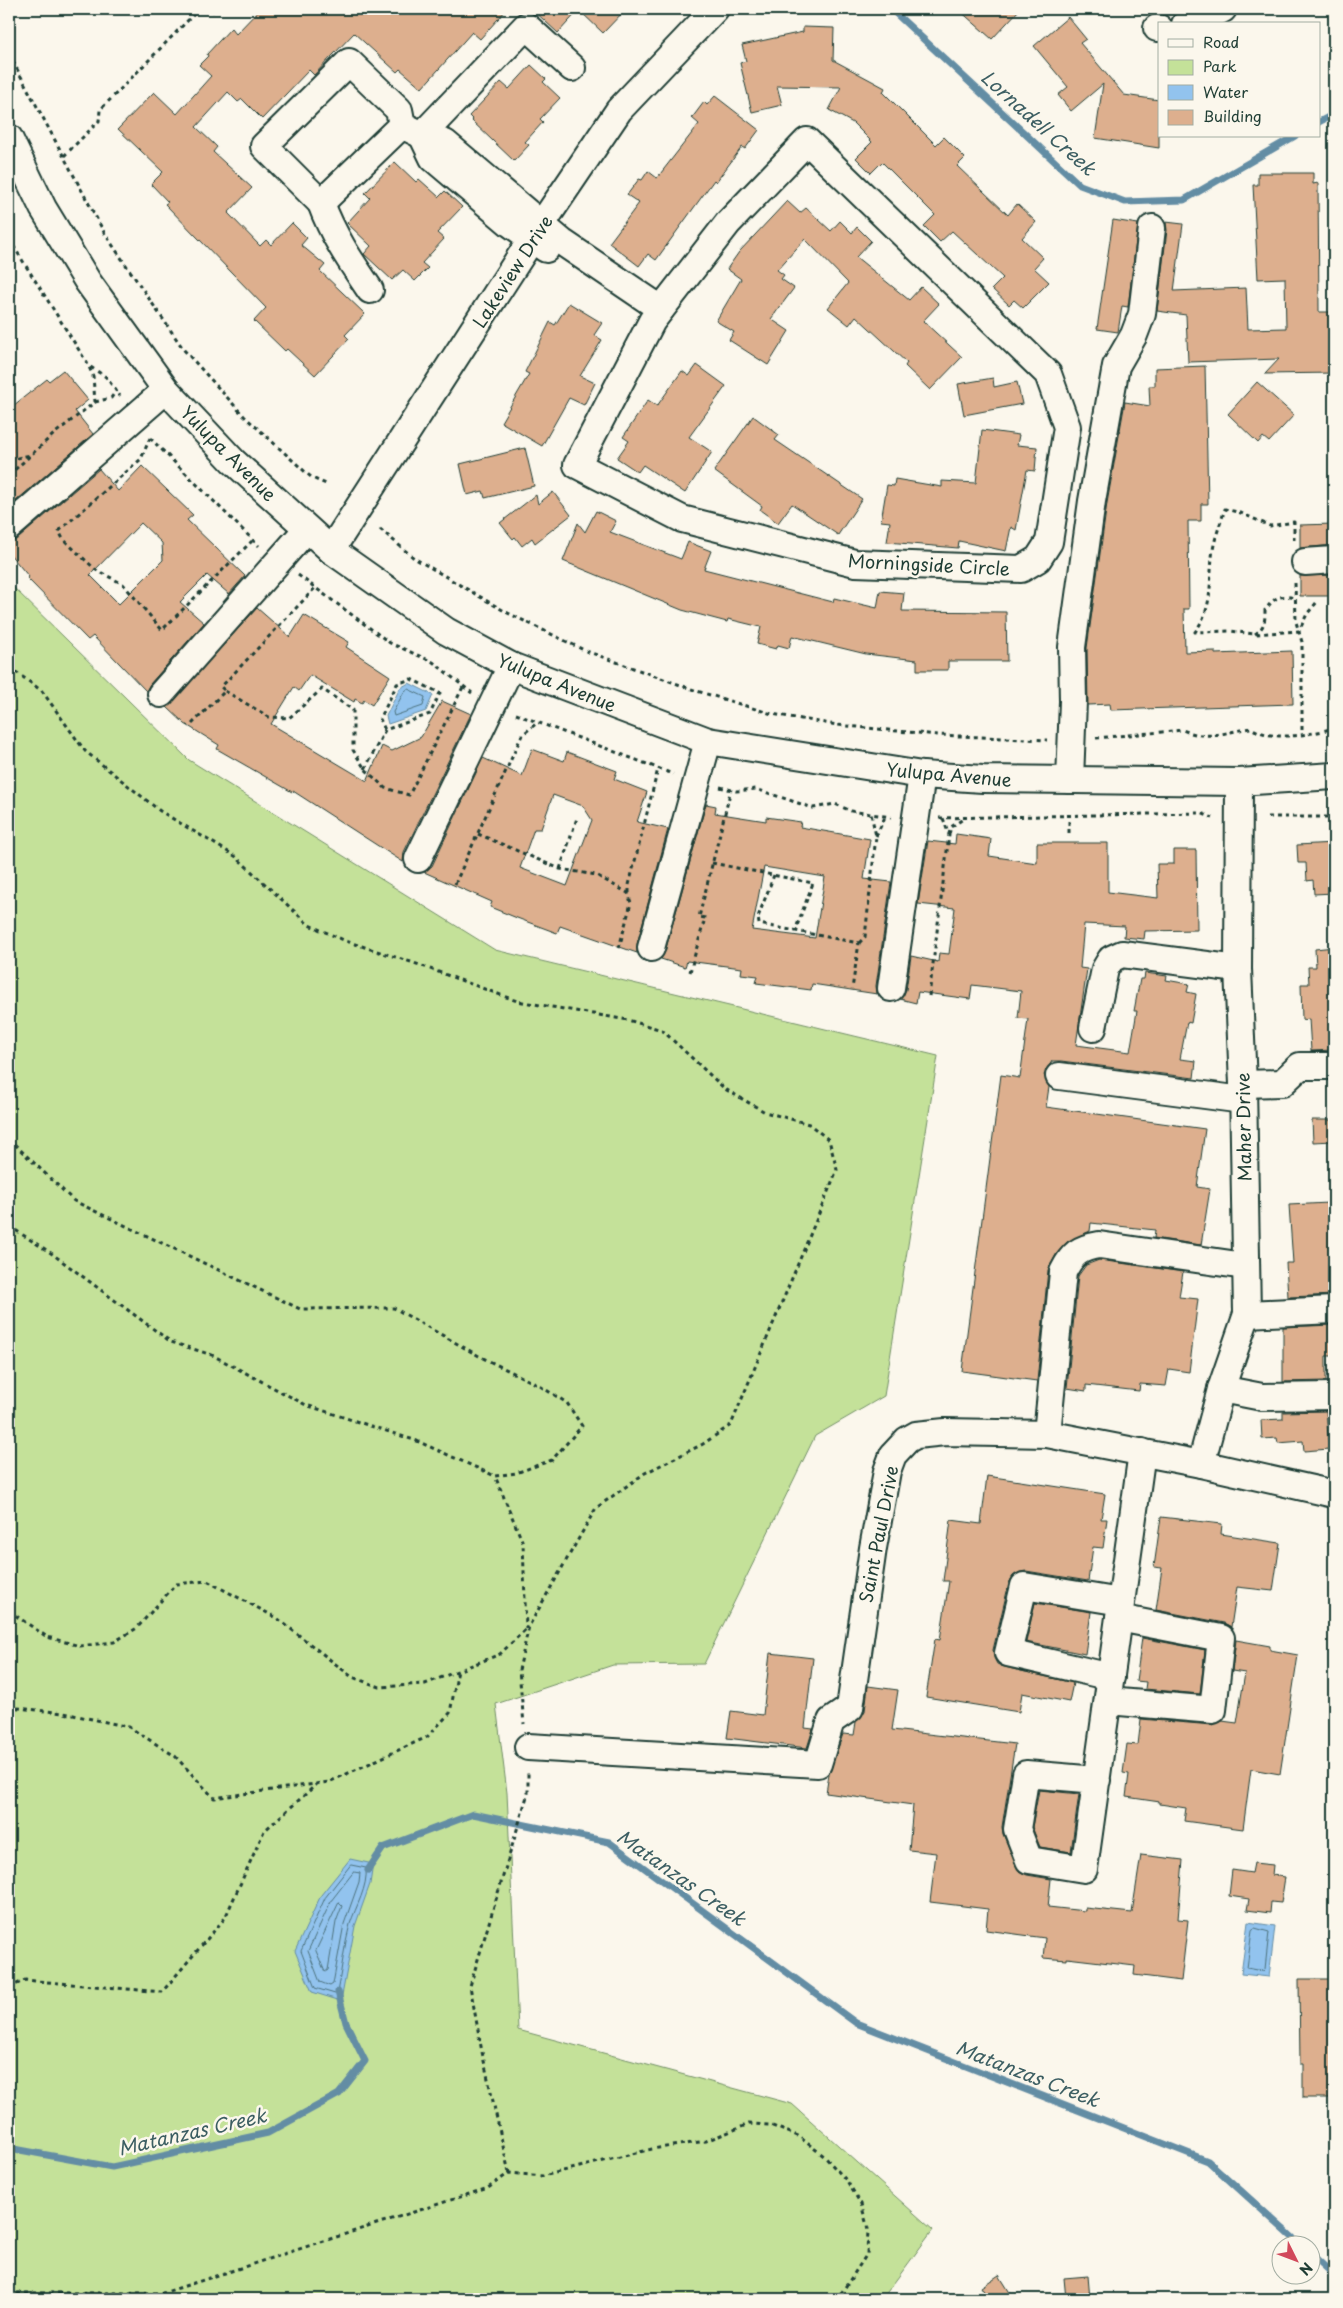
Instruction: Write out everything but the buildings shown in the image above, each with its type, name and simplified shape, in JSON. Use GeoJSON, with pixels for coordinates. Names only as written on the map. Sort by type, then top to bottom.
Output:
{"type":"FeatureCollection","features":[{"type":"Feature","properties":{"kind":"street","name":"Lakeview Drive"},"geometry":{"type":"LineString","coordinates":[[331,550],[536,232],[619,110],[715,9]]}},
{"type":"Feature","properties":{"kind":"street"},"geometry":{"type":"LineString","coordinates":[[1196,22],[1202,21],[1224,9]]}},
{"type":"Feature","properties":{"kind":"street"},"geometry":{"type":"LineString","coordinates":[[321,203],[412,130],[526,26],[572,68]]}},
{"type":"Feature","properties":{"kind":"street"},"geometry":{"type":"LineString","coordinates":[[370,290],[339,244],[321,203],[264,146],[350,62],[399,110],[433,158],[656,315]]}},
{"type":"Feature","properties":{"kind":"street","name":"Yulupa Avenue"},"geometry":{"type":"LineString","coordinates":[[9,138],[43,208],[88,282],[166,390],[233,461],[331,550],[446,630],[511,666],[708,741],[922,775],[983,779],[1239,782],[1334,776]]}},
{"type":"Feature","properties":{"kind":"street","name":"Morningside Circle"},"geometry":{"type":"LineString","coordinates":[[807,141],[1048,374],[1068,428],[1049,542],[1038,559],[1021,569],[855,563],[682,519],[577,465],[656,315],[728,223],[807,141]]}},
{"type":"Feature","properties":{"kind":"street"},"geometry":{"type":"LineString","coordinates":[[1070,780],[1072,647],[1092,501],[1116,366],[1134,335],[1142,314],[1152,228]]}},
{"type":"Feature","properties":{"kind":"street"},"geometry":{"type":"LineString","coordinates":[[9,527],[142,428],[166,390]]}},
{"type":"Feature","properties":{"kind":"street"},"geometry":{"type":"LineString","coordinates":[[161,694],[307,529]]}},
{"type":"Feature","properties":{"kind":"street"},"geometry":{"type":"LineString","coordinates":[[1298,561],[1334,560]]}},
{"type":"Feature","properties":{"kind":"street"},"geometry":{"type":"LineString","coordinates":[[418,859],[511,666]]}},
{"type":"Feature","properties":{"kind":"street"},"geometry":{"type":"LineString","coordinates":[[651,948],[708,741]]}},
{"type":"Feature","properties":{"kind":"street"},"geometry":{"type":"LineString","coordinates":[[891,988],[922,775]]}},
{"type":"Feature","properties":{"kind":"street","name":"Maher Drive"},"geometry":{"type":"LineString","coordinates":[[1201,1464],[1222,1389],[1248,1314],[1245,1266],[1243,1092],[1238,969],[1239,782]]}},
{"type":"Feature","properties":{"kind":"street"},"geometry":{"type":"LineString","coordinates":[[1093,1028],[1105,969],[1111,959],[1122,954],[1238,969]]}},
{"type":"Feature","properties":{"kind":"street"},"geometry":{"type":"LineString","coordinates":[[1059,1076],[1243,1092],[1282,1083],[1300,1066],[1334,1066]]}},
{"type":"Feature","properties":{"kind":"street"},"geometry":{"type":"LineString","coordinates":[[1047,1434],[1063,1272],[1068,1262],[1076,1253],[1083,1248],[1099,1246],[1245,1266]]}},
{"type":"Feature","properties":{"kind":"street"},"geometry":{"type":"LineString","coordinates":[[1248,1314],[1334,1310]]}},
{"type":"Feature","properties":{"kind":"street"},"geometry":{"type":"LineString","coordinates":[[1222,1389],[1262,1397],[1334,1396]]}},
{"type":"Feature","properties":{"kind":"street","name":"Saint Paul Drive"},"geometry":{"type":"LineString","coordinates":[[528,1747],[818,1764],[830,1721],[850,1708],[873,1548],[887,1471],[893,1455],[907,1440],[916,1435],[932,1432],[1047,1434],[1201,1464],[1334,1494]]}},
{"type":"Feature","properties":{"kind":"street"},"geometry":{"type":"LineString","coordinates":[[1097,1780],[1142,1452]]}},
{"type":"Feature","properties":{"kind":"street"},"geometry":{"type":"LineString","coordinates":[[1024,1586],[1120,1610],[1221,1638],[1214,1710],[1109,1689],[1008,1653],[1024,1586]]}},
{"type":"Feature","properties":{"kind":"path"},"geometry":{"type":"LineString","coordinates":[[64,156],[99,121],[100,110],[199,9]]}},
{"type":"Feature","properties":{"kind":"path"},"geometry":{"type":"LineString","coordinates":[[204,9],[214,11]]}},
{"type":"Feature","properties":{"kind":"path"},"geometry":{"type":"LineString","coordinates":[[9,54],[105,234],[184,350],[244,416],[312,478],[326,484]]}},
{"type":"Feature","properties":{"kind":"path"},"geometry":{"type":"LineString","coordinates":[[9,239],[89,366],[93,376],[95,402]]}},
{"type":"Feature","properties":{"kind":"path"},"geometry":{"type":"LineString","coordinates":[[89,366],[106,377],[142,428],[252,541],[278,562],[316,587],[390,643],[434,662],[463,688],[537,723],[658,769],[736,791],[756,789],[813,808],[835,804],[851,811],[916,818],[1201,813],[1213,818]]}},
{"type":"Feature","properties":{"kind":"path"},"geometry":{"type":"LineString","coordinates":[[9,475],[54,434],[95,402],[111,398],[117,390]]}},
{"type":"Feature","properties":{"kind":"path"},"geometry":{"type":"LineString","coordinates":[[142,428],[141,459],[59,531],[63,539],[96,570],[123,584],[162,630],[252,541]]}},
{"type":"Feature","properties":{"kind":"path"},"geometry":{"type":"LineString","coordinates":[[9,460],[32,454]]}},
{"type":"Feature","properties":{"kind":"path"},"geometry":{"type":"LineString","coordinates":[[1299,631],[1255,634],[1231,631],[1195,632],[1205,617],[1210,587],[1212,556],[1225,509],[1241,513],[1270,526],[1294,522],[1298,561],[1296,598],[1302,642],[1302,734]]}},
{"type":"Feature","properties":{"kind":"path"},"geometry":{"type":"LineString","coordinates":[[380,528],[414,558],[506,612],[586,651],[697,691],[772,714],[837,725],[938,735],[996,736],[1038,740],[1183,730],[1195,736],[1218,736],[1228,732],[1251,728],[1263,735],[1316,734],[1334,728]]}},
{"type":"Feature","properties":{"kind":"path"},"geometry":{"type":"LineString","coordinates":[[316,587],[221,687],[225,691],[269,717],[289,718],[322,689],[353,710],[353,750],[365,770],[385,788],[409,795],[463,688]]}},
{"type":"Feature","properties":{"kind":"path"},"geometry":{"type":"LineString","coordinates":[[1255,634],[1262,629],[1265,620],[1265,610],[1272,600],[1282,595],[1296,598]]}},
{"type":"Feature","properties":{"kind":"path"},"geometry":{"type":"LineString","coordinates":[[1299,631],[1317,602]]}},
{"type":"Feature","properties":{"kind":"path"},"geometry":{"type":"LineString","coordinates":[[9,667],[42,691],[86,751],[160,811],[235,856],[309,925],[346,941],[414,963],[517,1001],[628,1020],[662,1030],[726,1089],[765,1112],[809,1124],[829,1140],[837,1170],[731,1425],[703,1444],[646,1473],[596,1508],[528,1628],[500,1654],[426,1684],[380,1687],[352,1678],[276,1618],[207,1580],[176,1584],[137,1628],[114,1642],[80,1646],[48,1637],[9,1611]]}},
{"type":"Feature","properties":{"kind":"path"},"geometry":{"type":"LineString","coordinates":[[365,770],[385,730],[430,714],[440,693],[411,679],[397,684],[380,719],[385,730]]}},
{"type":"Feature","properties":{"kind":"path"},"geometry":{"type":"LineString","coordinates":[[192,724],[225,691]]}},
{"type":"Feature","properties":{"kind":"path"},"geometry":{"type":"LineString","coordinates":[[455,884],[522,735],[537,723]]}},
{"type":"Feature","properties":{"kind":"path"},"geometry":{"type":"LineString","coordinates":[[619,948],[631,903],[629,885],[658,769]]}},
{"type":"Feature","properties":{"kind":"path"},"geometry":{"type":"LineString","coordinates":[[690,972],[705,918],[699,917],[731,789]]}},
{"type":"Feature","properties":{"kind":"path"},"geometry":{"type":"LineString","coordinates":[[871,814],[876,836]]}},
{"type":"Feature","properties":{"kind":"path"},"geometry":{"type":"LineString","coordinates":[[852,988],[859,943],[865,937],[876,836],[885,816]]}},
{"type":"Feature","properties":{"kind":"path"},"geometry":{"type":"LineString","coordinates":[[1068,832],[1069,816]]}},
{"type":"Feature","properties":{"kind":"path"},"geometry":{"type":"LineString","coordinates":[[1268,817],[1334,817]]}},
{"type":"Feature","properties":{"kind":"path"},"geometry":{"type":"LineString","coordinates":[[560,869],[577,818]]}},
{"type":"Feature","properties":{"kind":"path"},"geometry":{"type":"LineString","coordinates":[[943,818],[949,835]]}},
{"type":"Feature","properties":{"kind":"path"},"geometry":{"type":"LineString","coordinates":[[929,996],[949,835],[951,827],[964,818]]}},
{"type":"Feature","properties":{"kind":"path"},"geometry":{"type":"LineString","coordinates":[[478,834],[560,869],[596,875],[629,894]]}},
{"type":"Feature","properties":{"kind":"path"},"geometry":{"type":"LineString","coordinates":[[712,863],[812,883],[795,931]]}},
{"type":"Feature","properties":{"kind":"path"},"geometry":{"type":"LineString","coordinates":[[774,875],[758,917],[760,924],[859,943]]}},
{"type":"Feature","properties":{"kind":"path"},"geometry":{"type":"LineString","coordinates":[[9,1139],[74,1201],[300,1309],[394,1308],[478,1356],[540,1386],[567,1403],[582,1426],[552,1460],[516,1472],[495,1476],[417,1441],[306,1405],[212,1355],[171,1342],[51,1253],[9,1226]]}},
{"type":"Feature","properties":{"kind":"path"},"geometry":{"type":"LineString","coordinates":[[495,1476],[523,1543],[528,1628],[519,1670],[523,1719],[528,1747],[528,1792],[470,1986],[482,2052],[510,2173]]}},
{"type":"Feature","properties":{"kind":"path"},"geometry":{"type":"LineString","coordinates":[[9,1707],[64,1713],[129,1727],[175,1756],[214,1798],[328,1782],[427,1737],[450,1713],[458,1670]]}},
{"type":"Feature","properties":{"kind":"path"},"geometry":{"type":"LineString","coordinates":[[9,1988],[24,1980],[162,1992],[225,1918],[264,1831],[317,1783]]}},
{"type":"Feature","properties":{"kind":"path"},"geometry":{"type":"LineString","coordinates":[[9,2293],[163,2293],[488,2188],[510,2173],[543,2176],[652,2149],[706,2140],[749,2124],[770,2125],[798,2136],[824,2156],[846,2181],[861,2204],[868,2228],[866,2254],[842,2292],[833,2299]]}},
{"type":"Feature","properties":{"kind":"green space"},"geometry":{"type":"Polygon","coordinates":[[[9,583],[189,760],[495,950],[938,1056],[884,1396],[815,1436],[704,1664],[613,1665],[496,1704],[507,1793],[518,2030],[792,2104],[933,2230],[882,2299],[9,2299],[9,583]]]}},
{"type":"Feature","properties":{"kind":"water"},"geometry":{"type":"Polygon","coordinates":[[[409,683],[433,695],[426,711],[388,724],[386,716],[400,688],[409,683]]]}},
{"type":"Feature","properties":{"kind":"water"},"geometry":{"type":"Polygon","coordinates":[[[350,1859],[373,1864],[370,1884],[355,1926],[341,2001],[312,1992],[295,1951],[321,1895],[350,1859]]]}},
{"type":"Feature","properties":{"kind":"water"},"geometry":{"type":"Polygon","coordinates":[[[1248,1922],[1275,1926],[1269,1977],[1241,1974],[1248,1922]]]}},
{"type":"Feature","properties":{"kind":"waterway","name":"Lornadell Creek"},"geometry":{"type":"LineString","coordinates":[[891,9],[1080,185],[1125,202],[1184,200],[1292,138]]}},
{"type":"Feature","properties":{"kind":"waterway","name":"Lornadell Creek"},"geometry":{"type":"LineString","coordinates":[[1320,121],[1334,114]]}},
{"type":"Feature","properties":{"kind":"waterway","name":"Matanzas Creek"},"geometry":{"type":"LineString","coordinates":[[368,1870],[383,1848],[473,1814],[609,1842],[856,2023],[1208,2161],[1291,2236]]}},
{"type":"Feature","properties":{"kind":"waterway","name":"Matanzas Creek"},"geometry":{"type":"LineString","coordinates":[[9,2148],[112,2167],[268,2133],[339,2094],[365,2061],[346,2023],[338,1992]]}},
{"type":"Feature","properties":{"kind":"waterway","name":"Matanzas Creek"},"geometry":{"type":"LineString","coordinates":[[1320,2262],[1334,2275]]}}]}
